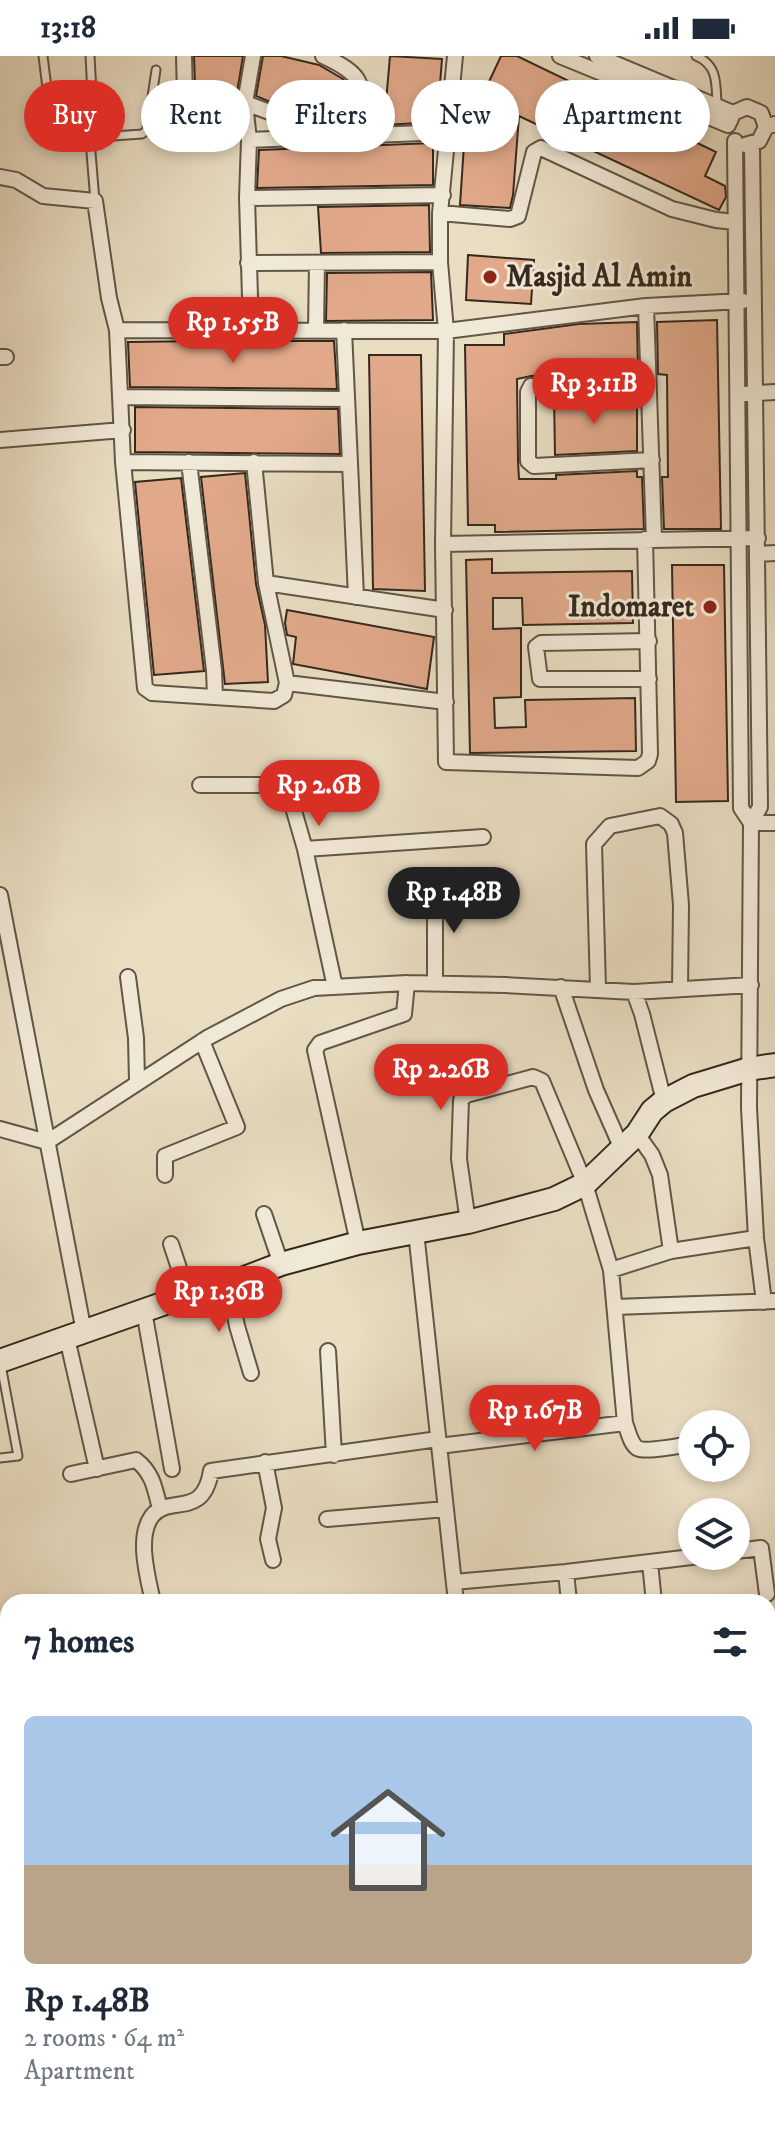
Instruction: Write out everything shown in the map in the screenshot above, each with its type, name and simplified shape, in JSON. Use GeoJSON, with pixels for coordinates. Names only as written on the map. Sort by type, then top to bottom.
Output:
{"type":"FeatureCollection","features":[{"type":"Feature","properties":{"kind":"main road"},"geometry":{"type":"LineString","coordinates":[[0,1361],[281,1264],[358,1243],[530,1207],[585,1184],[664,1101],[693,1086],[749,1069],[775,1065]]}},
{"type":"Feature","properties":{"kind":"street"},"geometry":{"type":"LineString","coordinates":[[184,56],[185,80]]}},
{"type":"Feature","properties":{"kind":"street"},"geometry":{"type":"LineString","coordinates":[[249,80],[253,56]]}},
{"type":"Feature","properties":{"kind":"street"},"geometry":{"type":"LineString","coordinates":[[323,56],[345,66],[359,80]]}},
{"type":"Feature","properties":{"kind":"street"},"geometry":{"type":"LineString","coordinates":[[452,80],[455,56]]}},
{"type":"Feature","properties":{"kind":"street"},"geometry":{"type":"LineString","coordinates":[[560,56],[730,119]]}},
{"type":"Feature","properties":{"kind":"street"},"geometry":{"type":"LineString","coordinates":[[597,56],[717,105],[730,119],[730,134],[735,141],[741,808],[751,823]]}},
{"type":"Feature","properties":{"kind":"street"},"geometry":{"type":"LineString","coordinates":[[730,119],[747,107],[769,118],[764,135],[752,145]]}},
{"type":"Feature","properties":{"kind":"street"},"geometry":{"type":"LineString","coordinates":[[735,141],[752,145]]}},
{"type":"Feature","properties":{"kind":"street"},"geometry":{"type":"LineString","coordinates":[[615,1307],[770,1301],[756,1238],[749,1131],[751,823],[760,807],[752,145]]}},
{"type":"Feature","properties":{"kind":"street"},"geometry":{"type":"LineString","coordinates":[[440,213],[510,219],[518,216],[534,152],[541,148],[672,209],[735,222]]}},
{"type":"Feature","properties":{"kind":"street"},"geometry":{"type":"LineString","coordinates":[[249,152],[251,330]]}},
{"type":"Feature","properties":{"kind":"street"},"geometry":{"type":"LineString","coordinates":[[446,152],[440,213],[440,262],[446,331],[443,544],[445,759],[448,763],[638,768],[648,761],[652,460],[646,306]]}},
{"type":"Feature","properties":{"kind":"street"},"geometry":{"type":"LineString","coordinates":[[0,177],[16,180],[43,196],[95,201],[109,298],[117,330],[123,462],[143,685],[152,693],[274,701],[284,695],[287,683],[266,583],[254,462]]}},
{"type":"Feature","properties":{"kind":"street"},"geometry":{"type":"LineString","coordinates":[[247,198],[443,195]]}},
{"type":"Feature","properties":{"kind":"street"},"geometry":{"type":"LineString","coordinates":[[248,263],[440,262]]}},
{"type":"Feature","properties":{"kind":"street"},"geometry":{"type":"LineString","coordinates":[[316,330],[317,263]]}},
{"type":"Feature","properties":{"kind":"street"},"geometry":{"type":"LineString","coordinates":[[117,330],[446,331],[646,306],[752,301]]}},
{"type":"Feature","properties":{"kind":"street"},"geometry":{"type":"LineString","coordinates":[[344,330],[356,597]]}},
{"type":"Feature","properties":{"kind":"street"},"geometry":{"type":"LineString","coordinates":[[648,382],[531,386],[528,392],[528,461],[534,466],[652,460]]}},
{"type":"Feature","properties":{"kind":"street"},"geometry":{"type":"LineString","coordinates":[[736,395],[775,392]]}},
{"type":"Feature","properties":{"kind":"street"},"geometry":{"type":"LineString","coordinates":[[120,397],[347,399]]}},
{"type":"Feature","properties":{"kind":"street"},"geometry":{"type":"LineString","coordinates":[[0,440],[123,430]]}},
{"type":"Feature","properties":{"kind":"street"},"geometry":{"type":"LineString","coordinates":[[123,462],[350,464]]}},
{"type":"Feature","properties":{"kind":"street"},"geometry":{"type":"LineString","coordinates":[[189,462],[215,696]]}},
{"type":"Feature","properties":{"kind":"street"},"geometry":{"type":"LineString","coordinates":[[443,544],[758,538]]}},
{"type":"Feature","properties":{"kind":"street"},"geometry":{"type":"LineString","coordinates":[[757,554],[775,553]]}},
{"type":"Feature","properties":{"kind":"street"},"geometry":{"type":"LineString","coordinates":[[266,583],[445,610]]}},
{"type":"Feature","properties":{"kind":"street"},"geometry":{"type":"LineString","coordinates":[[649,641],[541,643],[536,647],[540,679],[649,679]]}},
{"type":"Feature","properties":{"kind":"street"},"geometry":{"type":"LineString","coordinates":[[287,683],[446,702]]}},
{"type":"Feature","properties":{"kind":"street"},"geometry":{"type":"LineString","coordinates":[[200,785],[280,785],[288,790],[305,849],[335,987]]}},
{"type":"Feature","properties":{"kind":"street"},"geometry":{"type":"LineString","coordinates":[[598,989],[594,844],[610,826],[660,816],[671,824],[675,833],[681,905],[680,989]]}},
{"type":"Feature","properties":{"kind":"street"},"geometry":{"type":"LineString","coordinates":[[751,823],[775,823]]}},
{"type":"Feature","properties":{"kind":"street"},"geometry":{"type":"LineString","coordinates":[[305,849],[483,837]]}},
{"type":"Feature","properties":{"kind":"street"},"geometry":{"type":"LineString","coordinates":[[435,887],[435,984]]}},
{"type":"Feature","properties":{"kind":"street"},"geometry":{"type":"LineString","coordinates":[[0,895],[1,917],[47,1142],[97,1469]]}},
{"type":"Feature","properties":{"kind":"street"},"geometry":{"type":"LineString","coordinates":[[128,977],[135,1023],[137,1081]]}},
{"type":"Feature","properties":{"kind":"street"},"geometry":{"type":"LineString","coordinates":[[0,1129],[47,1142],[202,1041],[281,999],[314,988],[407,983],[634,992],[751,985]]}},
{"type":"Feature","properties":{"kind":"street"},"geometry":{"type":"LineString","coordinates":[[358,1243],[315,1050],[320,1043],[404,1014],[407,983]]}},
{"type":"Feature","properties":{"kind":"street"},"geometry":{"type":"LineString","coordinates":[[561,987],[596,1090],[629,1141],[652,1155],[660,1175],[671,1251]]}},
{"type":"Feature","properties":{"kind":"street"},"geometry":{"type":"LineString","coordinates":[[634,992],[664,1101]]}},
{"type":"Feature","properties":{"kind":"street"},"geometry":{"type":"LineString","coordinates":[[165,1175],[165,1156],[237,1127],[202,1041]]}},
{"type":"Feature","properties":{"kind":"street"},"geometry":{"type":"LineString","coordinates":[[468,1222],[459,1159],[461,1100],[466,1095],[533,1077],[540,1079],[585,1184],[611,1270],[625,1423],[632,1441],[640,1449],[678,1445]]}},
{"type":"Feature","properties":{"kind":"street"},"geometry":{"type":"LineString","coordinates":[[264,1214],[281,1264]]}},
{"type":"Feature","properties":{"kind":"street"},"geometry":{"type":"LineString","coordinates":[[416,1232],[455,1594]]}},
{"type":"Feature","properties":{"kind":"street"},"geometry":{"type":"LineString","coordinates":[[611,1270],[671,1251],[756,1238]]}},
{"type":"Feature","properties":{"kind":"street"},"geometry":{"type":"LineString","coordinates":[[171,1244],[188,1295]]}},
{"type":"Feature","properties":{"kind":"street"},"geometry":{"type":"LineString","coordinates":[[229,1284],[251,1373]]}},
{"type":"Feature","properties":{"kind":"street"},"geometry":{"type":"LineString","coordinates":[[144,1311],[172,1469]]}},
{"type":"Feature","properties":{"kind":"street"},"geometry":{"type":"LineString","coordinates":[[328,1351],[334,1455]]}},
{"type":"Feature","properties":{"kind":"street"},"geometry":{"type":"LineString","coordinates":[[152,1594],[145,1540],[153,1514],[160,1509],[186,1505],[199,1497],[208,1487],[211,1471],[265,1462],[625,1423]]}},
{"type":"Feature","properties":{"kind":"street"},"geometry":{"type":"LineString","coordinates":[[71,1474],[136,1460],[147,1468],[160,1509]]}},
{"type":"Feature","properties":{"kind":"street"},"geometry":{"type":"LineString","coordinates":[[265,1462],[274,1508],[268,1539],[273,1560]]}},
{"type":"Feature","properties":{"kind":"street"},"geometry":{"type":"LineString","coordinates":[[327,1519],[446,1509]]}},
{"type":"Feature","properties":{"kind":"street"},"geometry":{"type":"LineString","coordinates":[[750,1549],[761,1548],[767,1594]]}},
{"type":"Feature","properties":{"kind":"street"},"geometry":{"type":"LineString","coordinates":[[454,1582],[678,1559]]}},
{"type":"Feature","properties":{"kind":"street"},"geometry":{"type":"LineString","coordinates":[[650,1563],[653,1594]]}},
{"type":"Feature","properties":{"kind":"street"},"geometry":{"type":"LineString","coordinates":[[566,1572],[568,1594]]}},
{"type":"Feature","properties":{"kind":"lane"},"geometry":{"type":"LineString","coordinates":[[43,56],[47,88],[83,89],[86,92],[95,201]]}},
{"type":"Feature","properties":{"kind":"lane"},"geometry":{"type":"LineString","coordinates":[[90,56],[94,131],[99,137],[142,134],[147,130],[156,70]]}},
{"type":"Feature","properties":{"kind":"lane"},"geometry":{"type":"LineString","coordinates":[[696,56],[707,61],[714,71],[717,105]]}},
{"type":"Feature","properties":{"kind":"lane"},"geometry":{"type":"LineString","coordinates":[[0,1361],[18,1456],[0,1458]]}},
{"type":"Feature","properties":{"kind":"building"},"geometry":{"type":"Polygon","coordinates":[[[194,56],[243,56],[239,80],[195,80],[194,56]]]}},
{"type":"Feature","properties":{"kind":"building"},"geometry":{"type":"Polygon","coordinates":[[[263,56],[281,56],[319,65],[344,80],[266,80],[266,100],[256,96],[263,56]]]}},
{"type":"Feature","properties":{"kind":"building"},"geometry":{"type":"Polygon","coordinates":[[[390,56],[442,59],[440,80],[411,80],[411,123],[395,124],[395,80],[388,80],[390,56]]]}},
{"type":"Feature","properties":{"kind":"building"},"geometry":{"type":"Polygon","coordinates":[[[501,56],[517,56],[567,80],[535,80],[535,124],[519,116],[519,80],[490,80],[501,56]]]}},
{"type":"Feature","properties":{"kind":"building"},"geometry":{"type":"Polygon","coordinates":[[[411,144],[411,152],[433,152],[433,185],[257,188],[259,150],[395,152],[395,145],[411,144]]]}},
{"type":"Feature","properties":{"kind":"building"},"geometry":{"type":"Polygon","coordinates":[[[710,149],[716,152],[705,176],[725,186],[726,197],[719,210],[596,152],[710,152],[710,149]]]}},
{"type":"Feature","properties":{"kind":"building"},"geometry":{"type":"Polygon","coordinates":[[[464,152],[516,152],[510,208],[460,205],[464,152]]]}},
{"type":"Feature","properties":{"kind":"building"},"geometry":{"type":"Polygon","coordinates":[[[429,205],[430,252],[321,253],[318,207],[429,205]]]}},
{"type":"Feature","properties":{"kind":"building"},"geometry":{"type":"Polygon","coordinates":[[[468,255],[534,260],[531,304],[466,300],[468,255]]]}},
{"type":"Feature","properties":{"kind":"building"},"geometry":{"type":"Polygon","coordinates":[[[431,272],[433,320],[326,321],[327,273],[431,272]]]}},
{"type":"Feature","properties":{"kind":"building"},"geometry":{"type":"Polygon","coordinates":[[[717,320],[721,529],[664,529],[662,477],[668,477],[667,375],[658,374],[657,322],[717,320]]]}},
{"type":"Feature","properties":{"kind":"building"},"geometry":{"type":"Polygon","coordinates":[[[637,322],[638,372],[517,379],[518,461],[519,479],[556,479],[556,475],[637,471],[637,477],[642,477],[644,529],[495,532],[495,525],[468,525],[465,345],[504,345],[504,334],[579,324],[637,322]]]}},
{"type":"Feature","properties":{"kind":"building"},"geometry":{"type":"Polygon","coordinates":[[[334,341],[337,389],[130,387],[128,342],[334,341]]]}},
{"type":"Feature","properties":{"kind":"building"},"geometry":{"type":"Polygon","coordinates":[[[369,355],[421,355],[425,591],[373,589],[369,355]]]}},
{"type":"Feature","properties":{"kind":"building"},"geometry":{"type":"Polygon","coordinates":[[[581,394],[581,402],[637,401],[637,451],[555,455],[554,395],[581,394]]]}},
{"type":"Feature","properties":{"kind":"building"},"geometry":{"type":"Polygon","coordinates":[[[135,407],[338,409],[340,454],[135,452],[135,407]]]}},
{"type":"Feature","properties":{"kind":"building"},"geometry":{"type":"Polygon","coordinates":[[[245,473],[256,584],[265,625],[268,682],[225,684],[201,477],[245,473]]]}},
{"type":"Feature","properties":{"kind":"building"},"geometry":{"type":"Polygon","coordinates":[[[181,478],[204,671],[154,675],[135,482],[181,478]]]}},
{"type":"Feature","properties":{"kind":"building"},"geometry":{"type":"Polygon","coordinates":[[[492,559],[492,573],[632,571],[633,623],[523,625],[522,598],[493,598],[493,629],[521,628],[521,697],[494,698],[495,728],[526,727],[525,700],[635,698],[636,751],[470,753],[466,560],[492,559]]]}},
{"type":"Feature","properties":{"kind":"building"},"geometry":{"type":"Polygon","coordinates":[[[672,565],[724,565],[728,801],[676,802],[672,565]]]}},
{"type":"Feature","properties":{"kind":"building"},"geometry":{"type":"Polygon","coordinates":[[[287,610],[434,637],[427,689],[293,664],[296,637],[287,635],[287,610]]]}},
{"type":"Feature","properties":{"kind":"place","name":"Masjid Al Amin"},"geometry":{"type":"Point","coordinates":[490,277]}},
{"type":"Feature","properties":{"kind":"place","name":"Indomaret"},"geometry":{"type":"Point","coordinates":[710,607]}}]}
